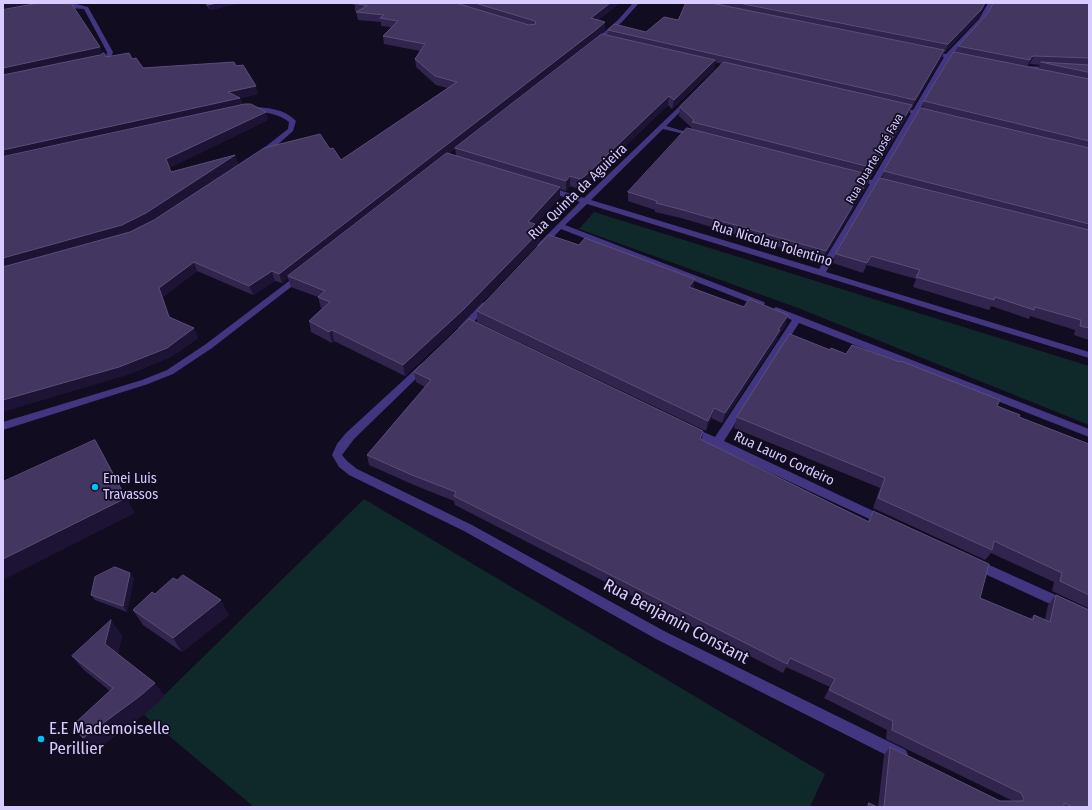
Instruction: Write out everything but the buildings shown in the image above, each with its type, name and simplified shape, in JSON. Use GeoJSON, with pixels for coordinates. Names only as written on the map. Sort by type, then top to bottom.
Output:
{"type":"FeatureCollection","features":[{"type":"Feature","properties":{"kind":"street"},"geometry":{"type":"LineString","coordinates":[[588,49],[604,40],[630,12],[636,3]]}},
{"type":"Feature","properties":{"kind":"street","name":"Rua Duarte José Fava"},"geometry":{"type":"LineString","coordinates":[[821,273],[948,56],[981,20],[991,3]]}},
{"type":"Feature","properties":{"kind":"street"},"geometry":{"type":"LineString","coordinates":[[55,7],[72,5],[86,8],[110,52],[110,56],[103,60],[89,63]]}},
{"type":"Feature","properties":{"kind":"street"},"geometry":{"type":"LineString","coordinates":[[925,51],[970,61]]}},
{"type":"Feature","properties":{"kind":"street"},"geometry":{"type":"LineString","coordinates":[[1044,76],[1013,68],[1059,69]]}},
{"type":"Feature","properties":{"kind":"street","name":"Rua Quinta da Aguieira"},"geometry":{"type":"LineString","coordinates":[[535,252],[694,95]]}},
{"type":"Feature","properties":{"kind":"street"},"geometry":{"type":"LineString","coordinates":[[891,107],[941,118]]}},
{"type":"Feature","properties":{"kind":"street"},"geometry":{"type":"LineString","coordinates":[[240,111],[263,109],[275,111],[286,115],[293,121],[292,130],[273,147],[260,155]]}},
{"type":"Feature","properties":{"kind":"street"},"geometry":{"type":"LineString","coordinates":[[662,127],[700,137]]}},
{"type":"Feature","properties":{"kind":"street"},"geometry":{"type":"LineString","coordinates":[[851,177],[895,188]]}},
{"type":"Feature","properties":{"kind":"street","name":"Rua Nicolau Tolentino"},"geometry":{"type":"LineString","coordinates":[[535,186],[1089,355]]}},
{"type":"Feature","properties":{"kind":"street"},"geometry":{"type":"LineString","coordinates":[[560,226],[1089,433]]}},
{"type":"Feature","properties":{"kind":"street"},"geometry":{"type":"LineString","coordinates":[[3,426],[145,382],[170,372],[210,346],[307,269]]}},
{"type":"Feature","properties":{"kind":"street"},"geometry":{"type":"LineString","coordinates":[[458,333],[472,324],[491,299]]}},
{"type":"Feature","properties":{"kind":"street"},"geometry":{"type":"LineString","coordinates":[[717,443],[798,319]]}},
{"type":"Feature","properties":{"kind":"street","name":"Rua Benjamin Constant"},"geometry":{"type":"LineString","coordinates":[[432,359],[340,447],[338,455],[343,464],[354,472],[468,528],[660,635],[914,762]]}},
{"type":"Feature","properties":{"kind":"street","name":"Rua Lauro Cordeiro"},"geometry":{"type":"LineString","coordinates":[[682,426],[895,526]]}},
{"type":"Feature","properties":{"kind":"street"},"geometry":{"type":"LineString","coordinates":[[967,560],[1089,616]]}},
{"type":"Feature","properties":{"kind":"green space"},"geometry":{"type":"Polygon","coordinates":[[[594,212],[1089,366],[1089,425],[798,308],[579,229],[594,212]]]}},
{"type":"Feature","properties":{"kind":"green space"},"geometry":{"type":"Polygon","coordinates":[[[364,499],[825,774],[810,807],[254,807],[144,715],[364,499]]]}},
{"type":"Feature","properties":{"kind":"place","name":"Emei Luis Travassos"},"geometry":{"type":"Point","coordinates":[95,487]}},
{"type":"Feature","properties":{"kind":"place","name":"E.E Mademoiselle Perillier"},"geometry":{"type":"Point","coordinates":[41,739]}}]}
